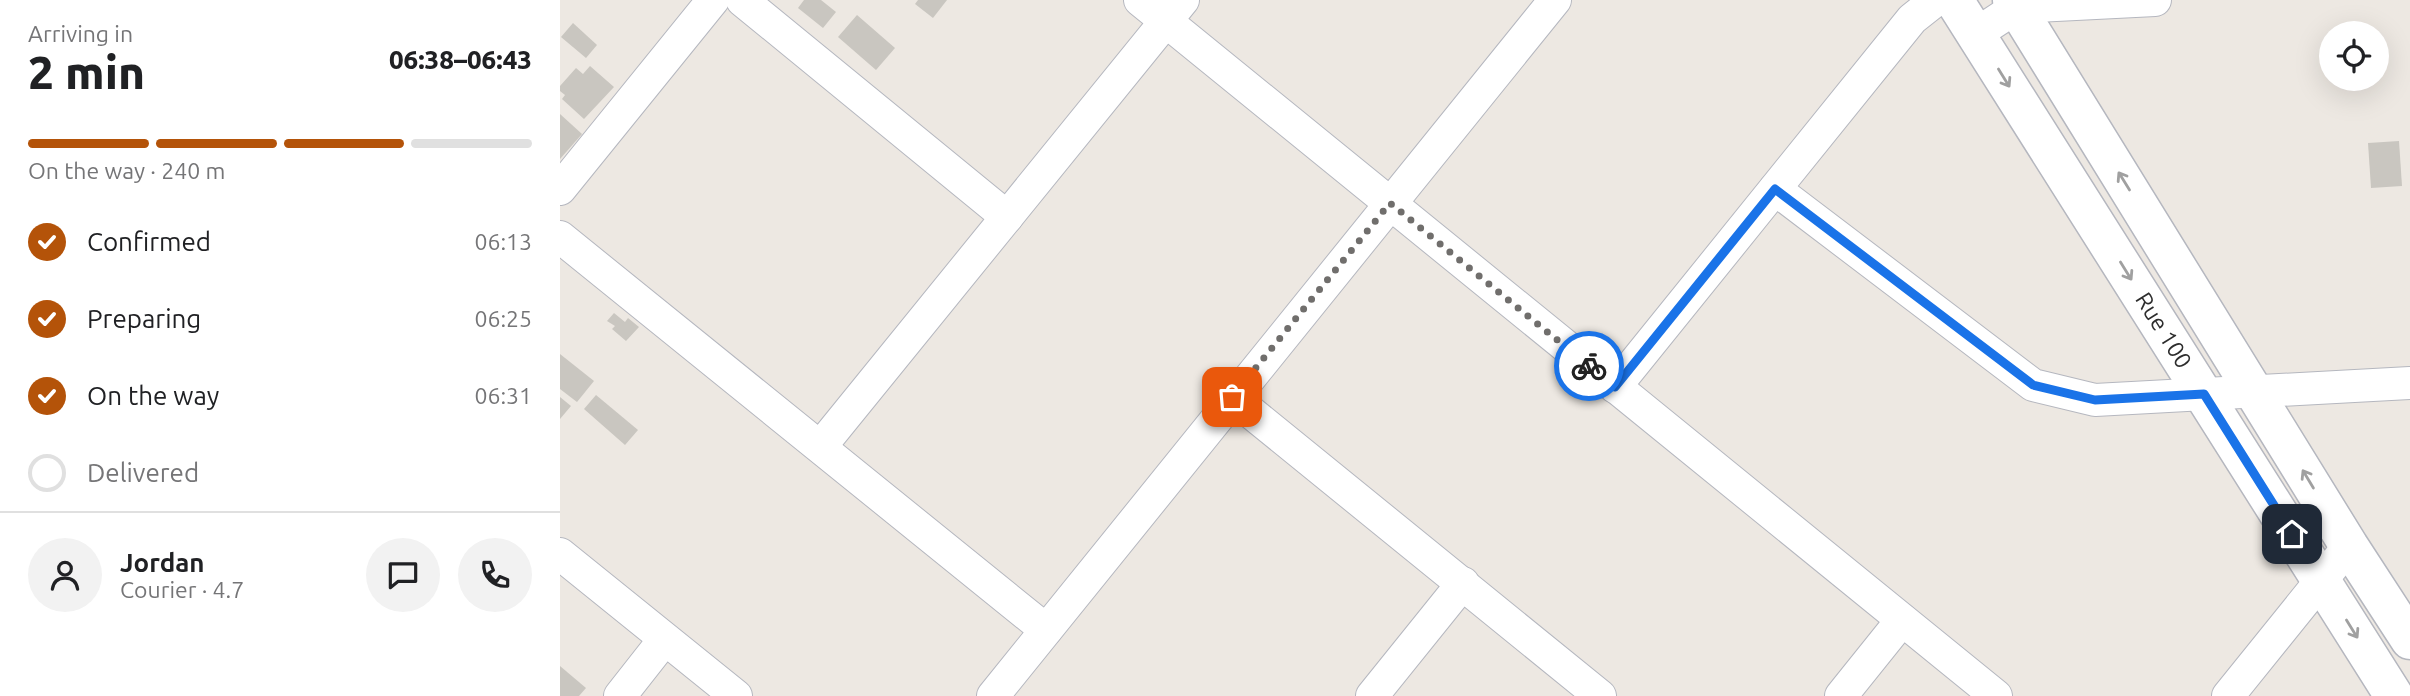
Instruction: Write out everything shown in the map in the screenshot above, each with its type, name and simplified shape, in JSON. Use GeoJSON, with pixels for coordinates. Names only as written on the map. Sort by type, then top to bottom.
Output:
{"type":"FeatureCollection","features":[{"type":"Feature","properties":{"kind":"street"},"geometry":{"type":"LineString","coordinates":[[560,189],[713,0]]}},
{"type":"Feature","properties":{"kind":"street"},"geometry":{"type":"LineString","coordinates":[[742,0],[1007,218]]}},
{"type":"Feature","properties":{"kind":"street"},"geometry":{"type":"LineString","coordinates":[[1140,0],[1174,11],[1390,203],[1996,696]]}},
{"type":"Feature","properties":{"kind":"street"},"geometry":{"type":"LineString","coordinates":[[993,696],[1555,0]]}},
{"type":"Feature","properties":{"kind":"street"},"geometry":{"type":"LineString","coordinates":[[1615,387],[1912,19],[1936,0]]}},
{"type":"Feature","properties":{"kind":"street","name":"Rue 100"},"geometry":{"type":"LineString","coordinates":[[1955,0],[2395,696]]}},
{"type":"Feature","properties":{"kind":"street"},"geometry":{"type":"LineString","coordinates":[[1976,34],[2015,4],[2155,0]]}},
{"type":"Feature","properties":{"kind":"street"},"geometry":{"type":"LineString","coordinates":[[2015,4],[2348,546],[2410,640]]}},
{"type":"Feature","properties":{"kind":"street"},"geometry":{"type":"LineString","coordinates":[[821,446],[1174,11]]}},
{"type":"Feature","properties":{"kind":"street"},"geometry":{"type":"LineString","coordinates":[[1775,189],[2033,385],[2095,400],[2410,383]]}},
{"type":"Feature","properties":{"kind":"street"},"geometry":{"type":"LineString","coordinates":[[560,237],[1046,630]]}},
{"type":"Feature","properties":{"kind":"street"},"geometry":{"type":"LineString","coordinates":[[1232,397],[1600,696]]}},
{"type":"Feature","properties":{"kind":"street"},"geometry":{"type":"LineString","coordinates":[[2228,696],[2348,546]]}},
{"type":"Feature","properties":{"kind":"street"},"geometry":{"type":"LineString","coordinates":[[560,554],[736,696]]}},
{"type":"Feature","properties":{"kind":"street"},"geometry":{"type":"LineString","coordinates":[[1372,696],[1463,583]]}},
{"type":"Feature","properties":{"kind":"street"},"geometry":{"type":"LineString","coordinates":[[1841,696],[1902,620]]}},
{"type":"Feature","properties":{"kind":"street"},"geometry":{"type":"LineString","coordinates":[[620,696],[664,640]]}},
{"type":"Feature","properties":{"kind":"building"},"geometry":{"type":"Polygon","coordinates":[[[804,0],[821,0],[836,12],[823,28],[798,8],[804,0]]]}},
{"type":"Feature","properties":{"kind":"building"},"geometry":{"type":"Polygon","coordinates":[[[918,0],[947,0],[933,18],[915,4],[918,0]]]}},
{"type":"Feature","properties":{"kind":"building"},"geometry":{"type":"Polygon","coordinates":[[[857,15],[895,48],[876,70],[838,37],[857,15]]]}},
{"type":"Feature","properties":{"kind":"building"},"geometry":{"type":"Polygon","coordinates":[[[573,23],[597,45],[586,58],[561,37],[573,23]]]}},
{"type":"Feature","properties":{"kind":"building"},"geometry":{"type":"Polygon","coordinates":[[[590,66],[614,87],[584,119],[562,99],[565,95],[560,91],[560,86],[576,68],[583,74],[590,66]]]}},
{"type":"Feature","properties":{"kind":"building"},"geometry":{"type":"Polygon","coordinates":[[[560,114],[582,134],[560,159],[560,114]]]}},
{"type":"Feature","properties":{"kind":"building"},"geometry":{"type":"Polygon","coordinates":[[[2399,141],[2402,186],[2371,188],[2368,143],[2399,141]]]}},
{"type":"Feature","properties":{"kind":"building"},"geometry":{"type":"Polygon","coordinates":[[[614,313],[625,322],[628,318],[639,327],[626,341],[612,329],[615,326],[607,321],[614,313]]]}},
{"type":"Feature","properties":{"kind":"building"},"geometry":{"type":"Polygon","coordinates":[[[560,354],[594,381],[577,402],[560,389],[560,354]]]}},
{"type":"Feature","properties":{"kind":"building"},"geometry":{"type":"Polygon","coordinates":[[[596,395],[638,430],[625,445],[584,409],[596,395]]]}},
{"type":"Feature","properties":{"kind":"building"},"geometry":{"type":"Polygon","coordinates":[[[560,397],[571,406],[560,419],[560,397]]]}},
{"type":"Feature","properties":{"kind":"building"},"geometry":{"type":"Polygon","coordinates":[[[560,666],[586,688],[579,696],[560,696],[560,666]]]}},
{"type":"Feature","properties":{"kind":"way so far"},"geometry":{"type":"LineString","coordinates":[[1232,397],[1390,203],[1589,366]]}},
{"type":"Feature","properties":{"kind":"route"},"geometry":{"type":"LineString","coordinates":[[1589,366],[1615,387],[1775,189],[2033,385],[2095,400],[2204,394],[2292,534]]}}]}
